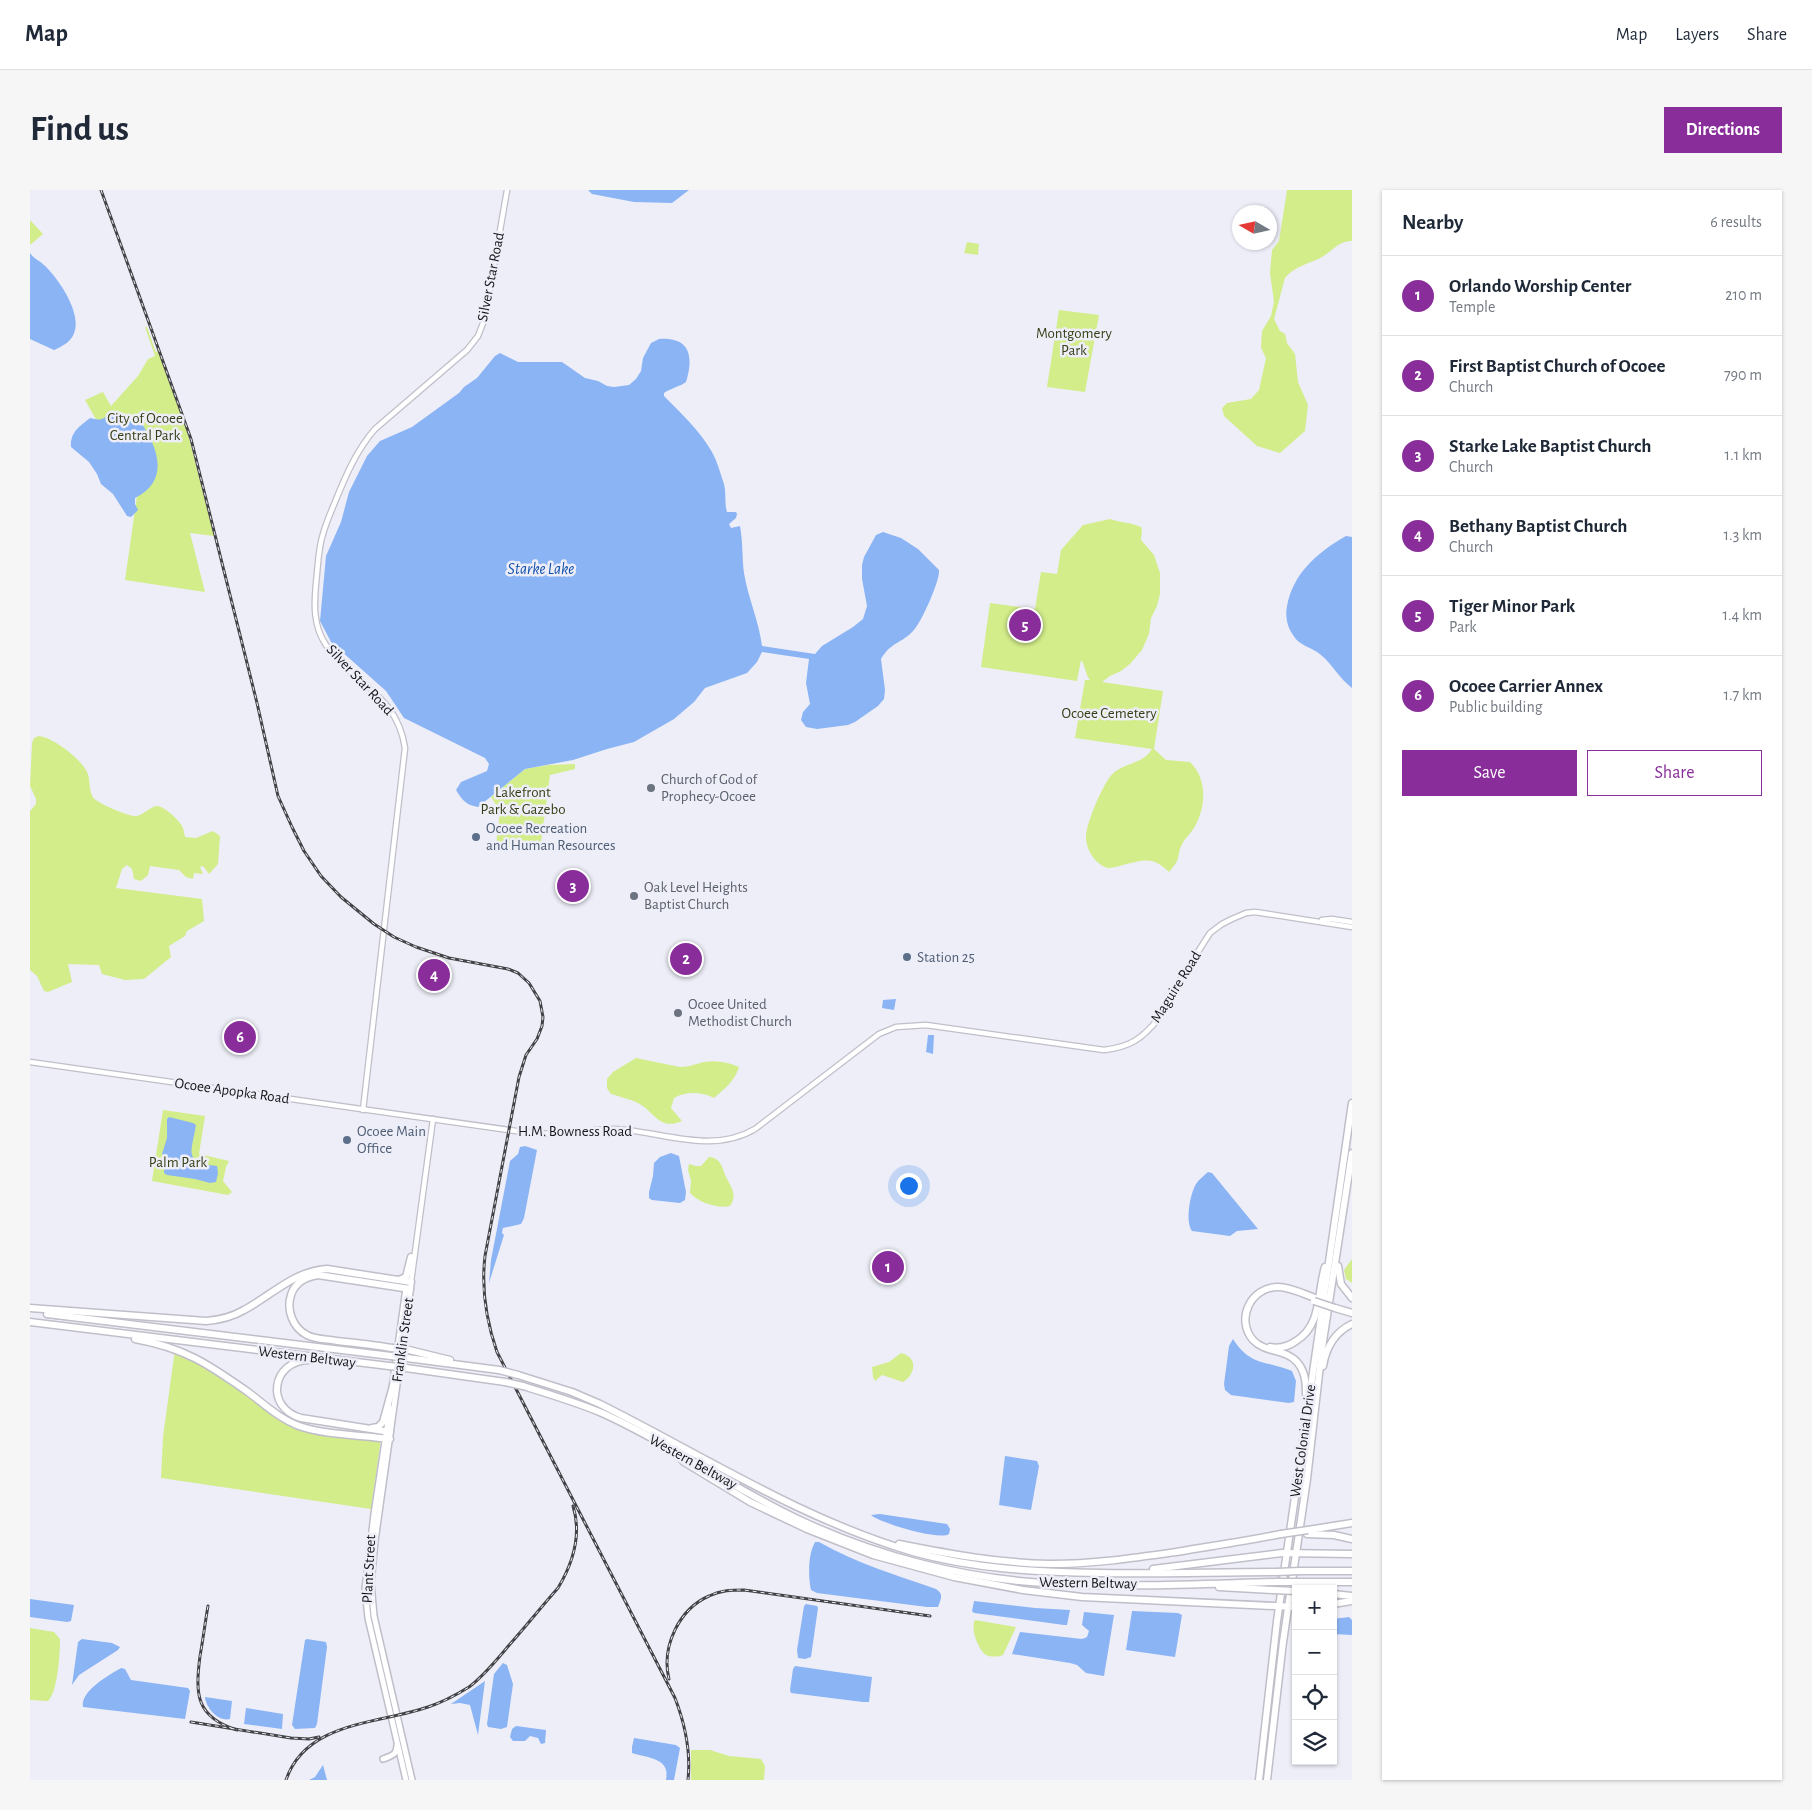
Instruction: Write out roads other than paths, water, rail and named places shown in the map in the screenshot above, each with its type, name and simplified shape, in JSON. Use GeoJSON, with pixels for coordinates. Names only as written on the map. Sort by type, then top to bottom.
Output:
{"type":"FeatureCollection","features":[{"type":"Feature","properties":{"kind":"highway","name":"West Colonial Drive"},"geometry":{"type":"LineString","coordinates":[[1294,1585],[1352,1103]]}},
{"type":"Feature","properties":{"kind":"highway","name":"West Colonial Drive"},"geometry":{"type":"LineString","coordinates":[[1259,1780],[1277,1621],[1297,1479],[1352,1153]]}},
{"type":"Feature","properties":{"kind":"highway"},"geometry":{"type":"LineString","coordinates":[[1335,1249],[1340,1279],[1343,1287],[1352,1298]]}},
{"type":"Feature","properties":{"kind":"highway"},"geometry":{"type":"LineString","coordinates":[[1315,1299],[1282,1290],[1264,1293],[1254,1301],[1249,1310],[1248,1319],[1251,1331],[1262,1344],[1275,1348],[1292,1344],[1305,1335],[1315,1319],[1323,1275],[1335,1249]]}},
{"type":"Feature","properties":{"kind":"highway"},"geometry":{"type":"LineString","coordinates":[[399,1280],[406,1278],[411,1258]]}},
{"type":"Feature","properties":{"kind":"highway"},"geometry":{"type":"LineString","coordinates":[[30,1310],[206,1321],[230,1316],[244,1310],[300,1274],[317,1269],[399,1280],[409,1285]]}},
{"type":"Feature","properties":{"kind":"highway"},"geometry":{"type":"LineString","coordinates":[[409,1285],[310,1276],[296,1285],[289,1302],[291,1315],[296,1326],[308,1336],[408,1350],[485,1368]]}},
{"type":"Feature","properties":{"kind":"highway"},"geometry":{"type":"LineString","coordinates":[[1307,1479],[1302,1475],[1301,1471],[1306,1397],[1305,1376],[1294,1358],[1261,1346],[1252,1338],[1246,1322],[1246,1315],[1250,1302],[1256,1295],[1267,1289],[1283,1288],[1352,1312]]}},
{"type":"Feature","properties":{"kind":"highway","name":"Western Beltway"},"geometry":{"type":"LineString","coordinates":[[30,1310],[485,1368],[518,1375],[572,1392],[600,1404],[807,1511],[873,1538],[914,1552],[1043,1572],[1352,1571]]}},
{"type":"Feature","properties":{"kind":"highway","name":"Western Beltway"},"geometry":{"type":"LineString","coordinates":[[30,1322],[398,1368],[523,1386],[601,1413],[674,1452],[684,1462],[750,1502],[807,1529],[873,1555],[972,1578],[1098,1585],[1352,1582]]}},
{"type":"Feature","properties":{"kind":"highway"},"geometry":{"type":"LineString","coordinates":[[1313,1429],[1318,1410],[1323,1366],[1329,1347],[1336,1335],[1352,1324]]}},
{"type":"Feature","properties":{"kind":"highway"},"geometry":{"type":"LineString","coordinates":[[70,1327],[151,1342],[180,1351],[205,1362],[274,1412],[299,1426],[312,1429],[388,1435]]}},
{"type":"Feature","properties":{"kind":"highway"},"geometry":{"type":"LineString","coordinates":[[323,1359],[294,1362],[287,1366],[280,1374],[276,1384],[280,1403],[292,1416],[366,1429],[388,1435]]}},
{"type":"Feature","properties":{"kind":"highway"},"geometry":{"type":"LineString","coordinates":[[366,1429],[378,1427],[383,1422],[393,1386]]}},
{"type":"Feature","properties":{"kind":"highway"},"geometry":{"type":"LineString","coordinates":[[1297,1479],[1303,1487],[1303,1502]]}},
{"type":"Feature","properties":{"kind":"highway"},"geometry":{"type":"LineString","coordinates":[[975,1561],[1080,1563],[1126,1559],[1307,1532],[1352,1523]]}},
{"type":"Feature","properties":{"kind":"highway"},"geometry":{"type":"LineString","coordinates":[[1307,1532],[1352,1539]]}},
{"type":"Feature","properties":{"kind":"highway"},"geometry":{"type":"LineString","coordinates":[[1097,1573],[1170,1568],[1287,1553],[1352,1554]]}},
{"type":"Feature","properties":{"kind":"highway"},"geometry":{"type":"LineString","coordinates":[[972,1578],[1023,1590],[1082,1597],[1292,1606]]}},
{"type":"Feature","properties":{"kind":"highway"},"geometry":{"type":"LineString","coordinates":[[1191,1584],[1292,1591]]}},
{"type":"Feature","properties":{"kind":"highway"},"geometry":{"type":"LineString","coordinates":[[1337,1595],[1351,1597]]}},
{"type":"Feature","properties":{"kind":"highway"},"geometry":{"type":"LineString","coordinates":[[1337,1602],[1351,1597]]}},
{"type":"Feature","properties":{"kind":"highway"},"geometry":{"type":"LineString","coordinates":[[1261,1605],[1273,1611],[1277,1621]]}},
{"type":"Feature","properties":{"kind":"highway","name":"West Colonial Drive"},"geometry":{"type":"LineString","coordinates":[[1267,1780],[1280,1677],[1292,1606]]}},
{"type":"Feature","properties":{"kind":"highway"},"geometry":{"type":"LineString","coordinates":[[1274,1652],[1278,1657],[1280,1677]]}},
{"type":"Feature","properties":{"kind":"highway"},"geometry":{"type":"LineString","coordinates":[[1265,1734],[1272,1740]]}},
{"type":"Feature","properties":{"kind":"highway"},"geometry":{"type":"LineString","coordinates":[[1265,1734],[1270,1757]]}},
{"type":"Feature","properties":{"kind":"main road","name":"Silver Star Road"},"geometry":{"type":"LineString","coordinates":[[363,1110],[405,748],[400,727],[391,710],[333,655],[319,631],[314,605],[320,546],[325,526],[348,471],[367,438],[375,429],[462,355],[478,336],[485,318],[507,190]]}},
{"type":"Feature","properties":{"kind":"main road","name":"Maguire Road"},"geometry":{"type":"LineString","coordinates":[[890,1029],[907,1025],[926,1025],[1104,1050],[1118,1048],[1141,1038],[1151,1028],[1206,939],[1222,924],[1246,913],[1255,912],[1352,927]]}},
{"type":"Feature","properties":{"kind":"main road","name":"Maguire Road"},"geometry":{"type":"LineString","coordinates":[[1319,921],[1332,919],[1352,922]]}},
{"type":"Feature","properties":{"kind":"main road","name":"H.M. Bowness Road"},"geometry":{"type":"LineString","coordinates":[[433,1120],[534,1133],[557,1134],[612,1129],[702,1142],[737,1139],[757,1128],[867,1042],[890,1029]]}},
{"type":"Feature","properties":{"kind":"main road","name":"Ocoee Apopka Road"},"geometry":{"type":"LineString","coordinates":[[30,1062],[433,1120]]}},
{"type":"Feature","properties":{"kind":"main road","name":"Franklin Street"},"geometry":{"type":"LineString","coordinates":[[388,1435],[433,1120]]}},
{"type":"Feature","properties":{"kind":"main road","name":"Franklin Street"},"geometry":{"type":"LineString","coordinates":[[409,1285],[411,1258],[416,1241]]}},
{"type":"Feature","properties":{"kind":"main road","name":"Franklin Street"},"geometry":{"type":"LineString","coordinates":[[393,1386],[398,1368]]}},
{"type":"Feature","properties":{"kind":"main road","name":"Plant Street"},"geometry":{"type":"LineString","coordinates":[[393,1386],[371,1583],[374,1616],[412,1780]]}},
{"type":"Feature","properties":{"kind":"main road","name":"Plant Street"},"geometry":{"type":"LineString","coordinates":[[388,1435],[374,1514],[365,1589],[368,1618],[406,1780]]}},
{"type":"Feature","properties":{"kind":"main road"},"geometry":{"type":"LineString","coordinates":[[381,1673],[388,1679]]}},
{"type":"Feature","properties":{"kind":"main road"},"geometry":{"type":"LineString","coordinates":[[384,1686],[388,1686],[391,1691]]}},
{"type":"Feature","properties":{"kind":"main road"},"geometry":{"type":"LineString","coordinates":[[383,1759],[395,1754],[397,1737]]}},
{"type":"Feature","properties":{"kind":"water"},"geometry":{"type":"Polygon","coordinates":[[[588,190],[689,190],[672,203],[634,202],[592,194],[588,190]]]}},
{"type":"Feature","properties":{"kind":"water"},"geometry":{"type":"Polygon","coordinates":[[[30,253],[44,265],[61,286],[67,295],[74,313],[76,322],[74,334],[64,345],[54,350],[30,339],[30,253]]]}},
{"type":"Feature","properties":{"kind":"water","name":"Starke Lake"},"geometry":{"type":"Polygon","coordinates":[[[659,339],[677,341],[687,350],[690,364],[686,382],[667,391],[664,393],[664,396],[696,430],[712,452],[724,485],[727,512],[736,512],[737,514],[736,518],[729,524],[731,528],[740,526],[744,573],[762,646],[815,654],[822,646],[863,619],[867,606],[862,579],[862,565],[864,557],[876,535],[883,532],[901,538],[918,549],[939,570],[929,602],[921,620],[913,631],[889,649],[881,659],[885,690],[884,699],[878,706],[855,722],[848,725],[817,729],[806,727],[801,720],[803,712],[810,704],[806,683],[809,659],[762,652],[757,662],[747,673],[705,688],[694,702],[674,719],[634,742],[573,760],[525,769],[478,807],[470,805],[462,799],[456,790],[461,782],[487,771],[489,764],[485,758],[404,718],[386,691],[331,642],[320,621],[326,556],[341,522],[349,492],[367,456],[380,441],[412,427],[459,393],[477,378],[495,356],[500,353],[518,362],[562,362],[585,378],[614,387],[629,385],[636,379],[641,371],[643,358],[651,343],[659,339]]]}},
{"type":"Feature","properties":{"kind":"water"},"geometry":{"type":"Polygon","coordinates":[[[108,414],[142,424],[153,444],[156,454],[157,474],[153,483],[146,491],[135,498],[138,510],[131,517],[127,516],[113,494],[101,484],[89,462],[71,447],[72,437],[79,427],[90,418],[100,419],[108,414]]]}},
{"type":"Feature","properties":{"kind":"water"},"geometry":{"type":"Polygon","coordinates":[[[1346,536],[1352,537],[1352,688],[1321,655],[1296,639],[1289,628],[1286,614],[1290,594],[1301,574],[1317,556],[1346,536]]]}},
{"type":"Feature","properties":{"kind":"water"},"geometry":{"type":"Polygon","coordinates":[[[896,999],[894,1010],[882,1008],[883,1000],[896,999]]]}},
{"type":"Feature","properties":{"kind":"water"},"geometry":{"type":"Polygon","coordinates":[[[928,1035],[934,1035],[933,1054],[926,1052],[928,1035]]]}},
{"type":"Feature","properties":{"kind":"water"},"geometry":{"type":"Polygon","coordinates":[[[169,1117],[196,1125],[192,1154],[198,1162],[217,1166],[216,1182],[210,1183],[164,1173],[162,1154],[167,1138],[167,1119],[169,1117]]]}},
{"type":"Feature","properties":{"kind":"water"},"geometry":{"type":"Polygon","coordinates":[[[525,1146],[537,1150],[524,1218],[521,1224],[503,1228],[502,1233],[504,1235],[489,1283],[491,1260],[510,1161],[518,1154],[520,1147],[525,1146]]]}},
{"type":"Feature","properties":{"kind":"water"},"geometry":{"type":"Polygon","coordinates":[[[671,1153],[679,1156],[686,1192],[685,1200],[680,1203],[649,1198],[654,1163],[660,1157],[671,1153]]]}},
{"type":"Feature","properties":{"kind":"water"},"geometry":{"type":"Polygon","coordinates":[[[1208,1172],[1212,1173],[1258,1229],[1237,1231],[1230,1236],[1192,1231],[1189,1221],[1189,1208],[1192,1194],[1197,1182],[1208,1172]]]}},
{"type":"Feature","properties":{"kind":"water"},"geometry":{"type":"Polygon","coordinates":[[[1233,1339],[1253,1359],[1292,1371],[1296,1381],[1294,1402],[1289,1403],[1231,1395],[1225,1390],[1224,1384],[1229,1346],[1233,1339]]]}},
{"type":"Feature","properties":{"kind":"water"},"geometry":{"type":"Polygon","coordinates":[[[1005,1456],[1037,1461],[1039,1466],[1031,1510],[999,1505],[1005,1456]]]}},
{"type":"Feature","properties":{"kind":"water"},"geometry":{"type":"Polygon","coordinates":[[[880,1514],[947,1524],[950,1529],[949,1534],[943,1536],[910,1530],[871,1515],[880,1514]]]}},
{"type":"Feature","properties":{"kind":"water"},"geometry":{"type":"Polygon","coordinates":[[[815,1542],[819,1542],[876,1568],[936,1589],[941,1595],[938,1607],[817,1593],[811,1590],[809,1565],[815,1542]]]}},
{"type":"Feature","properties":{"kind":"water"},"geometry":{"type":"Polygon","coordinates":[[[30,1599],[74,1605],[71,1621],[30,1617],[30,1599]]]}},
{"type":"Feature","properties":{"kind":"water"},"geometry":{"type":"Polygon","coordinates":[[[974,1601],[1070,1610],[1067,1625],[1064,1625],[974,1613],[972,1611],[974,1601]]]}},
{"type":"Feature","properties":{"kind":"water"},"geometry":{"type":"Polygon","coordinates":[[[806,1604],[817,1606],[818,1608],[811,1657],[805,1659],[798,1658],[797,1650],[804,1606],[806,1604]]]}},
{"type":"Feature","properties":{"kind":"water"},"geometry":{"type":"Polygon","coordinates":[[[1132,1611],[1178,1613],[1182,1615],[1175,1657],[1126,1650],[1132,1611]]]}},
{"type":"Feature","properties":{"kind":"water"},"geometry":{"type":"Polygon","coordinates":[[[1084,1612],[1114,1615],[1104,1676],[1086,1673],[1077,1665],[1070,1663],[1012,1654],[1020,1632],[1082,1639],[1087,1637],[1089,1631],[1082,1625],[1084,1612]]]}},
{"type":"Feature","properties":{"kind":"water"},"geometry":{"type":"Polygon","coordinates":[[[1349,1617],[1352,1620],[1352,1635],[1337,1634],[1337,1618],[1349,1617]]]}},
{"type":"Feature","properties":{"kind":"water"},"geometry":{"type":"Polygon","coordinates":[[[82,1639],[112,1643],[120,1647],[79,1675],[72,1685],[78,1642],[82,1639]]]}},
{"type":"Feature","properties":{"kind":"water"},"geometry":{"type":"Polygon","coordinates":[[[305,1640],[326,1642],[327,1647],[317,1724],[315,1728],[295,1729],[292,1725],[305,1640]]]}},
{"type":"Feature","properties":{"kind":"water"},"geometry":{"type":"Polygon","coordinates":[[[503,1663],[507,1665],[513,1684],[507,1727],[501,1729],[488,1727],[487,1724],[494,1674],[503,1663]]]}},
{"type":"Feature","properties":{"kind":"water"},"geometry":{"type":"Polygon","coordinates":[[[795,1666],[872,1677],[869,1702],[791,1693],[793,1669],[795,1666]]]}},
{"type":"Feature","properties":{"kind":"water"},"geometry":{"type":"Polygon","coordinates":[[[121,1668],[125,1669],[131,1680],[188,1688],[190,1691],[185,1719],[83,1707],[83,1701],[91,1689],[121,1668]]]}},
{"type":"Feature","properties":{"kind":"water"},"geometry":{"type":"Polygon","coordinates":[[[485,1681],[478,1735],[470,1705],[451,1704],[485,1681]]]}},
{"type":"Feature","properties":{"kind":"water"},"geometry":{"type":"Polygon","coordinates":[[[205,1697],[232,1701],[230,1719],[221,1718],[213,1713],[205,1697]]]}},
{"type":"Feature","properties":{"kind":"water"},"geometry":{"type":"Polygon","coordinates":[[[246,1708],[283,1714],[282,1729],[244,1724],[246,1708]]]}},
{"type":"Feature","properties":{"kind":"water"},"geometry":{"type":"Polygon","coordinates":[[[516,1726],[546,1730],[545,1743],[541,1744],[538,1738],[530,1736],[525,1741],[513,1741],[510,1737],[512,1729],[516,1726]]]}},
{"type":"Feature","properties":{"kind":"water"},"geometry":{"type":"Polygon","coordinates":[[[634,1738],[676,1745],[680,1748],[674,1780],[666,1780],[667,1773],[662,1763],[632,1753],[634,1738]]]}},
{"type":"Feature","properties":{"kind":"water"},"geometry":{"type":"Polygon","coordinates":[[[323,1765],[327,1780],[309,1780],[315,1777],[323,1765]]]}},
{"type":"Feature","properties":{"kind":"railway"},"geometry":{"type":"LineString","coordinates":[[101,190],[191,439],[257,703],[278,796],[304,851],[321,876],[341,897],[374,924],[394,937],[449,958],[508,969],[518,973],[529,983],[540,1001],[543,1017],[542,1026],[537,1039],[526,1055],[519,1077],[485,1256],[484,1293],[487,1317],[497,1352],[675,1698],[686,1738],[689,1759],[688,1780]]}},
{"type":"Feature","properties":{"kind":"railway"},"geometry":{"type":"LineString","coordinates":[[286,1780],[296,1761],[310,1746],[327,1735],[367,1722],[409,1713],[434,1705],[469,1687],[480,1677],[558,1588],[572,1559],[576,1538],[576,1517],[573,1506]]}},
{"type":"Feature","properties":{"kind":"railway"},"geometry":{"type":"LineString","coordinates":[[669,1679],[667,1667],[670,1642],[681,1620],[698,1602],[722,1591],[744,1590],[930,1616]]}},
{"type":"Feature","properties":{"kind":"railway"},"geometry":{"type":"LineString","coordinates":[[208,1606],[198,1670],[201,1703],[213,1718],[223,1725],[237,1730]]}},
{"type":"Feature","properties":{"kind":"railway"},"geometry":{"type":"LineString","coordinates":[[191,1722],[291,1738],[309,1739],[319,1737]]}},
{"type":"Feature","properties":{"kind":"place","name":"Tiger Minor Park"},"geometry":{"type":"Point","coordinates":[1025,625]}},
{"type":"Feature","properties":{"kind":"place","name":"Church of God of Prophecy-Ocoee"},"geometry":{"type":"Point","coordinates":[651,788]}},
{"type":"Feature","properties":{"kind":"place","name":"Ocoee Recreation and Human Resources"},"geometry":{"type":"Point","coordinates":[476,837]}},
{"type":"Feature","properties":{"kind":"place","name":"Starke Lake Baptist Church"},"geometry":{"type":"Point","coordinates":[573,886]}},
{"type":"Feature","properties":{"kind":"place","name":"Oak Level Heights Baptist Church"},"geometry":{"type":"Point","coordinates":[634,896]}},
{"type":"Feature","properties":{"kind":"place","name":"Station 25"},"geometry":{"type":"Point","coordinates":[907,957]}},
{"type":"Feature","properties":{"kind":"place","name":"First Baptist Church of Ocoee"},"geometry":{"type":"Point","coordinates":[686,959]}},
{"type":"Feature","properties":{"kind":"place","name":"Bethany Baptist Church"},"geometry":{"type":"Point","coordinates":[434,975]}},
{"type":"Feature","properties":{"kind":"place","name":"Ocoee United Methodist Church"},"geometry":{"type":"Point","coordinates":[678,1013]}},
{"type":"Feature","properties":{"kind":"place","name":"Ocoee Carrier Annex"},"geometry":{"type":"Point","coordinates":[240,1037]}},
{"type":"Feature","properties":{"kind":"place","name":"Ocoee Main Office"},"geometry":{"type":"Point","coordinates":[347,1140]}},
{"type":"Feature","properties":{"kind":"place","name":"Orlando Worship Center"},"geometry":{"type":"Point","coordinates":[888,1267]}},
{"type":"Feature","properties":{"kind":"park label","name":"Montgomery Park"},"geometry":{"type":"Point","coordinates":[1074,342]}},
{"type":"Feature","properties":{"kind":"park label","name":"City of Ocoee Central Park"},"geometry":{"type":"Point","coordinates":[145,426]}},
{"type":"Feature","properties":{"kind":"park label","name":"Ocoee Cemetery"},"geometry":{"type":"Point","coordinates":[1109,713]}},
{"type":"Feature","properties":{"kind":"park label","name":"Lakefront Park & Gazebo"},"geometry":{"type":"Point","coordinates":[523,800]}},
{"type":"Feature","properties":{"kind":"park label","name":"Palm Park"},"geometry":{"type":"Point","coordinates":[178,1162]}}]}
